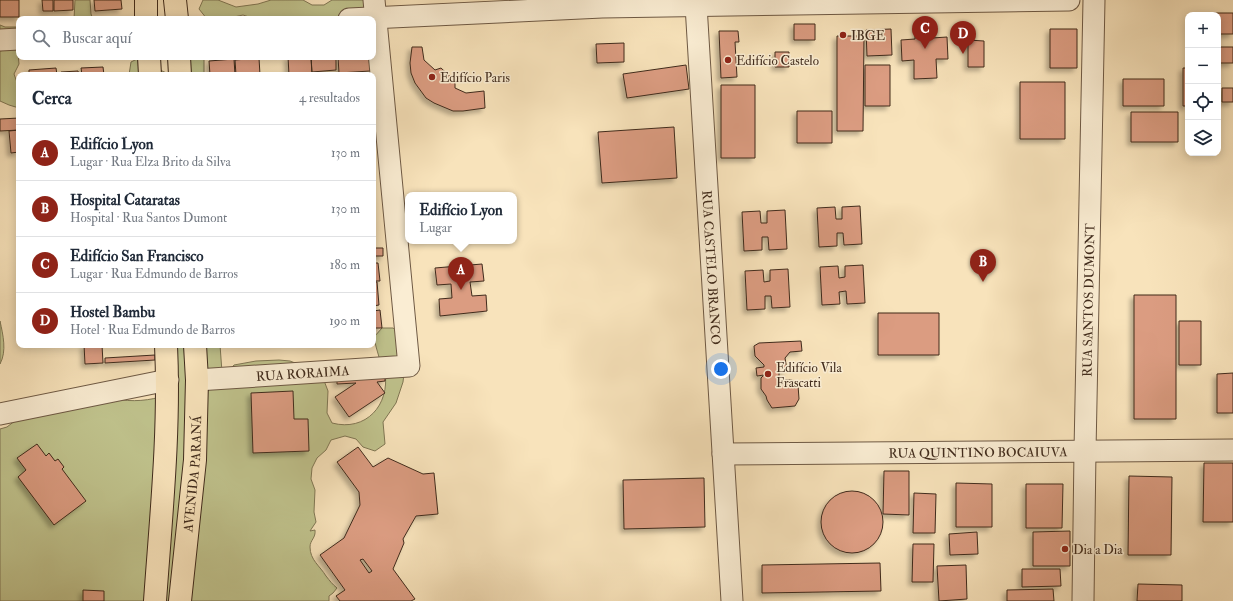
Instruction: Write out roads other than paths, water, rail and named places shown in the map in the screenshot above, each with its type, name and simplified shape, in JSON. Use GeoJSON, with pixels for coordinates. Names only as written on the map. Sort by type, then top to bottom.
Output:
{"type":"FeatureCollection","features":[{"type":"Feature","properties":{"kind":"main road"},"geometry":{"type":"LineString","coordinates":[[146,0],[146,16]]}},
{"type":"Feature","properties":{"kind":"main road"},"geometry":{"type":"LineString","coordinates":[[175,0],[177,16]]}},
{"type":"Feature","properties":{"kind":"main road"},"geometry":{"type":"LineString","coordinates":[[149,60],[150,72]]}},
{"type":"Feature","properties":{"kind":"main road"},"geometry":{"type":"LineString","coordinates":[[179,60],[180,72]]}},
{"type":"Feature","properties":{"kind":"main road","name":"AVENIDA PARANÁ"},"geometry":{"type":"LineString","coordinates":[[154,601],[164,480],[168,380],[166,348]]}},
{"type":"Feature","properties":{"kind":"main road","name":"AVENIDA PARANÁ"},"geometry":{"type":"LineString","coordinates":[[180,601],[195,460],[197,380],[195,348]]}},
{"type":"Feature","properties":{"kind":"street"},"geometry":{"type":"LineString","coordinates":[[356,16],[374,9],[601,3],[696,5],[1069,0]]}},
{"type":"Feature","properties":{"kind":"street","name":"RUA SANTOS DUMONT"},"geometry":{"type":"LineString","coordinates":[[1083,601],[1094,0]]}},
{"type":"Feature","properties":{"kind":"street","name":"RUA CASTELO BRANCO"},"geometry":{"type":"LineString","coordinates":[[696,5],[732,601]]}},
{"type":"Feature","properties":{"kind":"street","name":"RUA RORAIMA"},"geometry":{"type":"LineString","coordinates":[[197,380],[409,366],[376,29]]}},
{"type":"Feature","properties":{"kind":"street"},"geometry":{"type":"LineString","coordinates":[[0,40],[16,39]]}},
{"type":"Feature","properties":{"kind":"street"},"geometry":{"type":"LineString","coordinates":[[0,414],[168,380]]}},
{"type":"Feature","properties":{"kind":"street","name":"RUA QUINTINO BOCAIUVA"},"geometry":{"type":"LineString","coordinates":[[723,454],[1233,450]]}},
{"type":"Feature","properties":{"kind":"place","name":"IBGE"},"geometry":{"type":"Point","coordinates":[843,35]}},
{"type":"Feature","properties":{"kind":"place","name":"Edifício San Francisco"},"geometry":{"type":"Point","coordinates":[925,49]}},
{"type":"Feature","properties":{"kind":"place","name":"Hostel Bambu"},"geometry":{"type":"Point","coordinates":[963,54]}},
{"type":"Feature","properties":{"kind":"place","name":"Edifício Castelo"},"geometry":{"type":"Point","coordinates":[728,60]}},
{"type":"Feature","properties":{"kind":"place","name":"Edifício Paris"},"geometry":{"type":"Point","coordinates":[432,77]}},
{"type":"Feature","properties":{"kind":"place","name":"Hospital Cataratas"},"geometry":{"type":"Point","coordinates":[983,282]}},
{"type":"Feature","properties":{"kind":"place","name":"Edifício Lyon"},"geometry":{"type":"Point","coordinates":[461,290]}},
{"type":"Feature","properties":{"kind":"place","name":"Edifício Vila Frascatti"},"geometry":{"type":"Point","coordinates":[768,374]}},
{"type":"Feature","properties":{"kind":"place","name":"Dia a Dia"},"geometry":{"type":"Point","coordinates":[1065,549]}}]}
